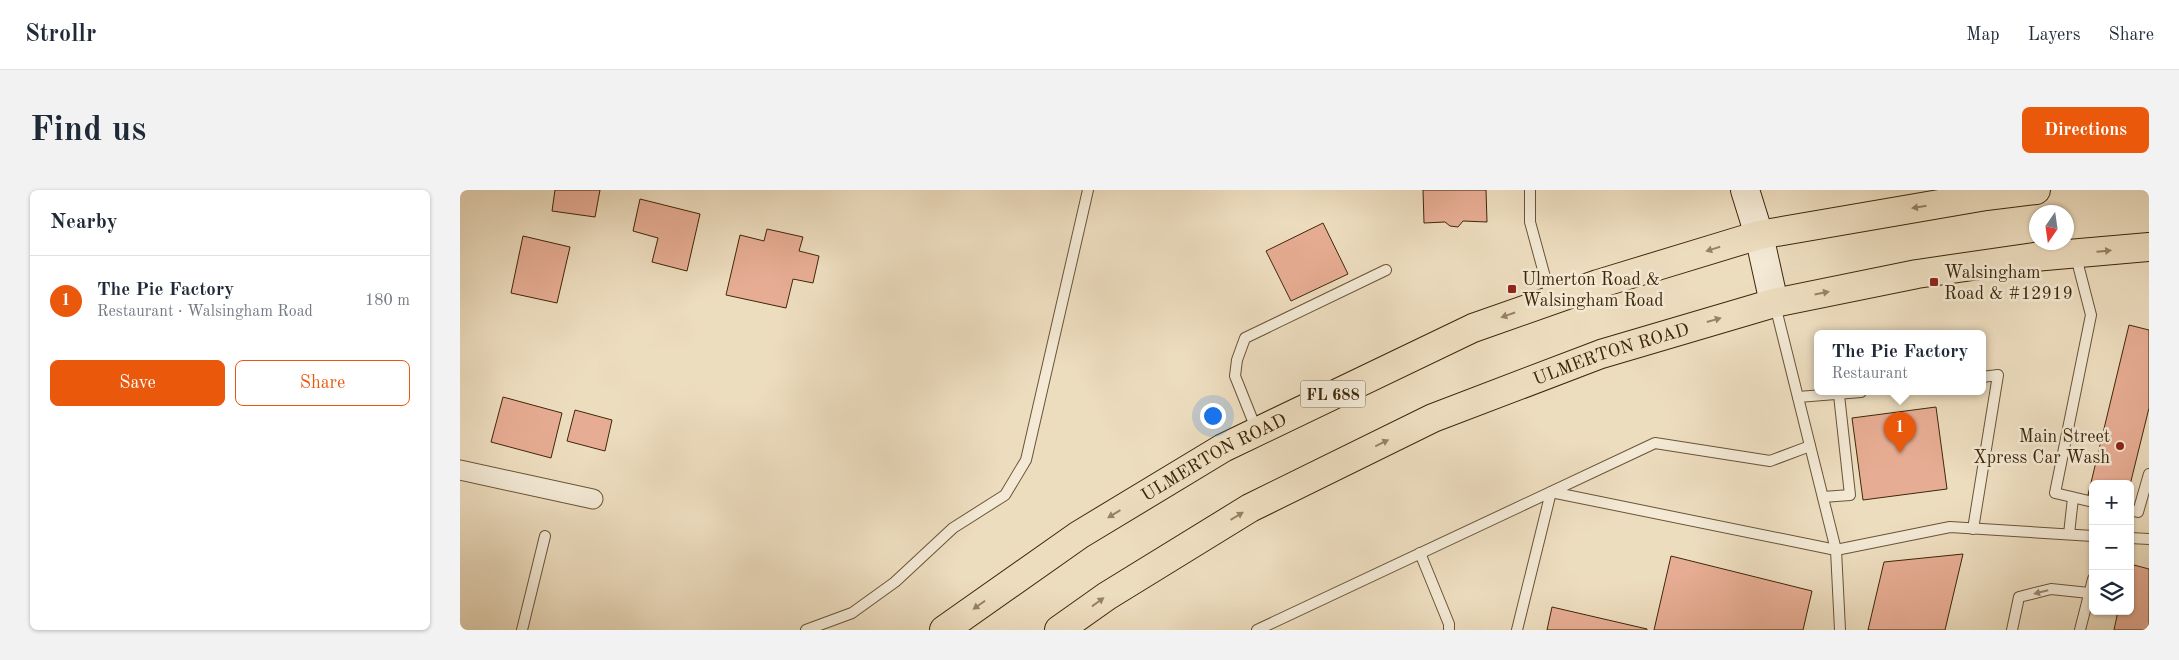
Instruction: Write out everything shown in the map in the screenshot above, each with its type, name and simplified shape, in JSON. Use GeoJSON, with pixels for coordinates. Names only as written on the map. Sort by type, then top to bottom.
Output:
{"type":"FeatureCollection","features":[{"type":"Feature","properties":{"kind":"main road","name":"FL 688"},"geometry":{"type":"LineString","coordinates":[[1759,235],[2025,191]]}},
{"type":"Feature","properties":{"kind":"main road","name":"ULMERTON ROAD"},"geometry":{"type":"LineString","coordinates":[[944,630],[1079,535],[1222,448],[1473,328],[1551,300],[1759,235]]}},
{"type":"Feature","properties":{"kind":"main road","name":"ULMERTON ROAD"},"geometry":{"type":"LineString","coordinates":[[1059,630],[1107,596],[1250,508],[1433,418],[1600,354],[1774,303],[1917,274],[2149,246]]}},
{"type":"Feature","properties":{"kind":"street"},"geometry":{"type":"LineString","coordinates":[[1745,190],[1759,235],[1774,303]]}},
{"type":"Feature","properties":{"kind":"street"},"geometry":{"type":"LineString","coordinates":[[460,470],[593,499]]}},
{"type":"Feature","properties":{"kind":"lane"},"geometry":{"type":"LineString","coordinates":[[806,630],[852,613],[895,582],[953,528],[1005,495],[1026,460],[1088,190]]}},
{"type":"Feature","properties":{"kind":"lane"},"geometry":{"type":"LineString","coordinates":[[1530,190],[1530,222],[1551,300]]}},
{"type":"Feature","properties":{"kind":"lane"},"geometry":{"type":"LineString","coordinates":[[2075,254],[2091,315],[2055,493],[2089,501]]}},
{"type":"Feature","properties":{"kind":"lane"},"geometry":{"type":"LineString","coordinates":[[1257,432],[1236,376],[1237,360],[1245,338],[1386,270]]}},
{"type":"Feature","properties":{"kind":"lane"},"geometry":{"type":"LineString","coordinates":[[1774,303],[1836,550],[1840,630]]}},
{"type":"Feature","properties":{"kind":"lane"},"geometry":{"type":"LineString","coordinates":[[1973,528],[1998,375],[1986,376]]}},
{"type":"Feature","properties":{"kind":"lane"},"geometry":{"type":"LineString","coordinates":[[1798,398],[1829,395]]}},
{"type":"Feature","properties":{"kind":"lane"},"geometry":{"type":"LineString","coordinates":[[1823,497],[1850,494],[1839,395]]}},
{"type":"Feature","properties":{"kind":"lane"},"geometry":{"type":"LineString","coordinates":[[1257,630],[1655,443],[1770,461],[1810,446]]}},
{"type":"Feature","properties":{"kind":"lane"},"geometry":{"type":"LineString","coordinates":[[2134,511],[2138,512],[2149,474]]}},
{"type":"Feature","properties":{"kind":"lane"},"geometry":{"type":"LineString","coordinates":[[1551,492],[1836,550],[1950,527],[2089,536]]}},
{"type":"Feature","properties":{"kind":"lane"},"geometry":{"type":"LineString","coordinates":[[1517,630],[1551,492]]}},
{"type":"Feature","properties":{"kind":"lane"},"geometry":{"type":"LineString","coordinates":[[2070,534],[2073,498]]}},
{"type":"Feature","properties":{"kind":"lane"},"geometry":{"type":"LineString","coordinates":[[522,630],[545,536]]}},
{"type":"Feature","properties":{"kind":"lane"},"geometry":{"type":"LineString","coordinates":[[2134,538],[2149,540]]}},
{"type":"Feature","properties":{"kind":"lane"},"geometry":{"type":"LineString","coordinates":[[1420,553],[1449,624],[1448,630]]}},
{"type":"Feature","properties":{"kind":"lane"},"geometry":{"type":"LineString","coordinates":[[2012,630],[2020,597],[2051,589],[2089,593],[2080,630]]}},
{"type":"Feature","properties":{"kind":"building"},"geometry":{"type":"Polygon","coordinates":[[[555,190],[600,190],[595,217],[552,211],[555,190]]]}},
{"type":"Feature","properties":{"kind":"building"},"geometry":{"type":"Polygon","coordinates":[[[1423,190],[1486,190],[1487,222],[1463,221],[1458,227],[1450,226],[1445,222],[1424,223],[1423,190]]]}},
{"type":"Feature","properties":{"kind":"building"},"geometry":{"type":"Polygon","coordinates":[[[640,199],[700,214],[687,271],[652,262],[658,238],[633,231],[640,199]]]}},
{"type":"Feature","properties":{"kind":"building"},"geometry":{"type":"Polygon","coordinates":[[[1323,223],[1348,274],[1291,301],[1266,251],[1323,223]]]}},
{"type":"Feature","properties":{"kind":"building"},"geometry":{"type":"Polygon","coordinates":[[[767,229],[803,237],[799,251],[819,256],[813,283],[793,279],[786,308],[726,295],[740,235],[764,241],[767,229]]]}},
{"type":"Feature","properties":{"kind":"building"},"geometry":{"type":"Polygon","coordinates":[[[523,236],[570,247],[557,303],[511,293],[523,236]]]}},
{"type":"Feature","properties":{"kind":"building","name":"Main Street Xpress Car Wash"},"geometry":{"type":"Polygon","coordinates":[[[2129,325],[2149,330],[2149,408],[2131,480],[2092,480],[2129,325]]]}},
{"type":"Feature","properties":{"kind":"building"},"geometry":{"type":"Polygon","coordinates":[[[503,397],[562,413],[551,458],[491,442],[503,397]]]}},
{"type":"Feature","properties":{"kind":"building"},"geometry":{"type":"Polygon","coordinates":[[[1936,407],[1947,489],[1863,500],[1852,418],[1936,407]]]}},
{"type":"Feature","properties":{"kind":"building"},"geometry":{"type":"Polygon","coordinates":[[[575,410],[612,420],[605,451],[567,441],[575,410]]]}},
{"type":"Feature","properties":{"kind":"building"},"geometry":{"type":"Polygon","coordinates":[[[1963,554],[1945,630],[1868,630],[1884,562],[1963,554]]]}},
{"type":"Feature","properties":{"kind":"building"},"geometry":{"type":"Polygon","coordinates":[[[1671,556],[1812,591],[1803,630],[1654,630],[1671,556]]]}},
{"type":"Feature","properties":{"kind":"building"},"geometry":{"type":"Polygon","coordinates":[[[2134,565],[2149,569],[2149,630],[2114,630],[2117,615],[2134,615],[2134,565]]]}},
{"type":"Feature","properties":{"kind":"building"},"geometry":{"type":"Polygon","coordinates":[[[1552,607],[1647,629],[1647,630],[1547,630],[1552,607]]]}},
{"type":"Feature","properties":{"kind":"place","name":"Walsingham Road & #12919"},"geometry":{"type":"Point","coordinates":[1934,282]}},
{"type":"Feature","properties":{"kind":"place","name":"Ulmerton Road & Walsingham Road"},"geometry":{"type":"Point","coordinates":[1512,289]}},
{"type":"Feature","properties":{"kind":"place","name":"Main Street Xpress Car Wash"},"geometry":{"type":"Point","coordinates":[2120,446]}},
{"type":"Feature","properties":{"kind":"place","name":"The Pie Factory"},"geometry":{"type":"Point","coordinates":[1900,453]}}]}
